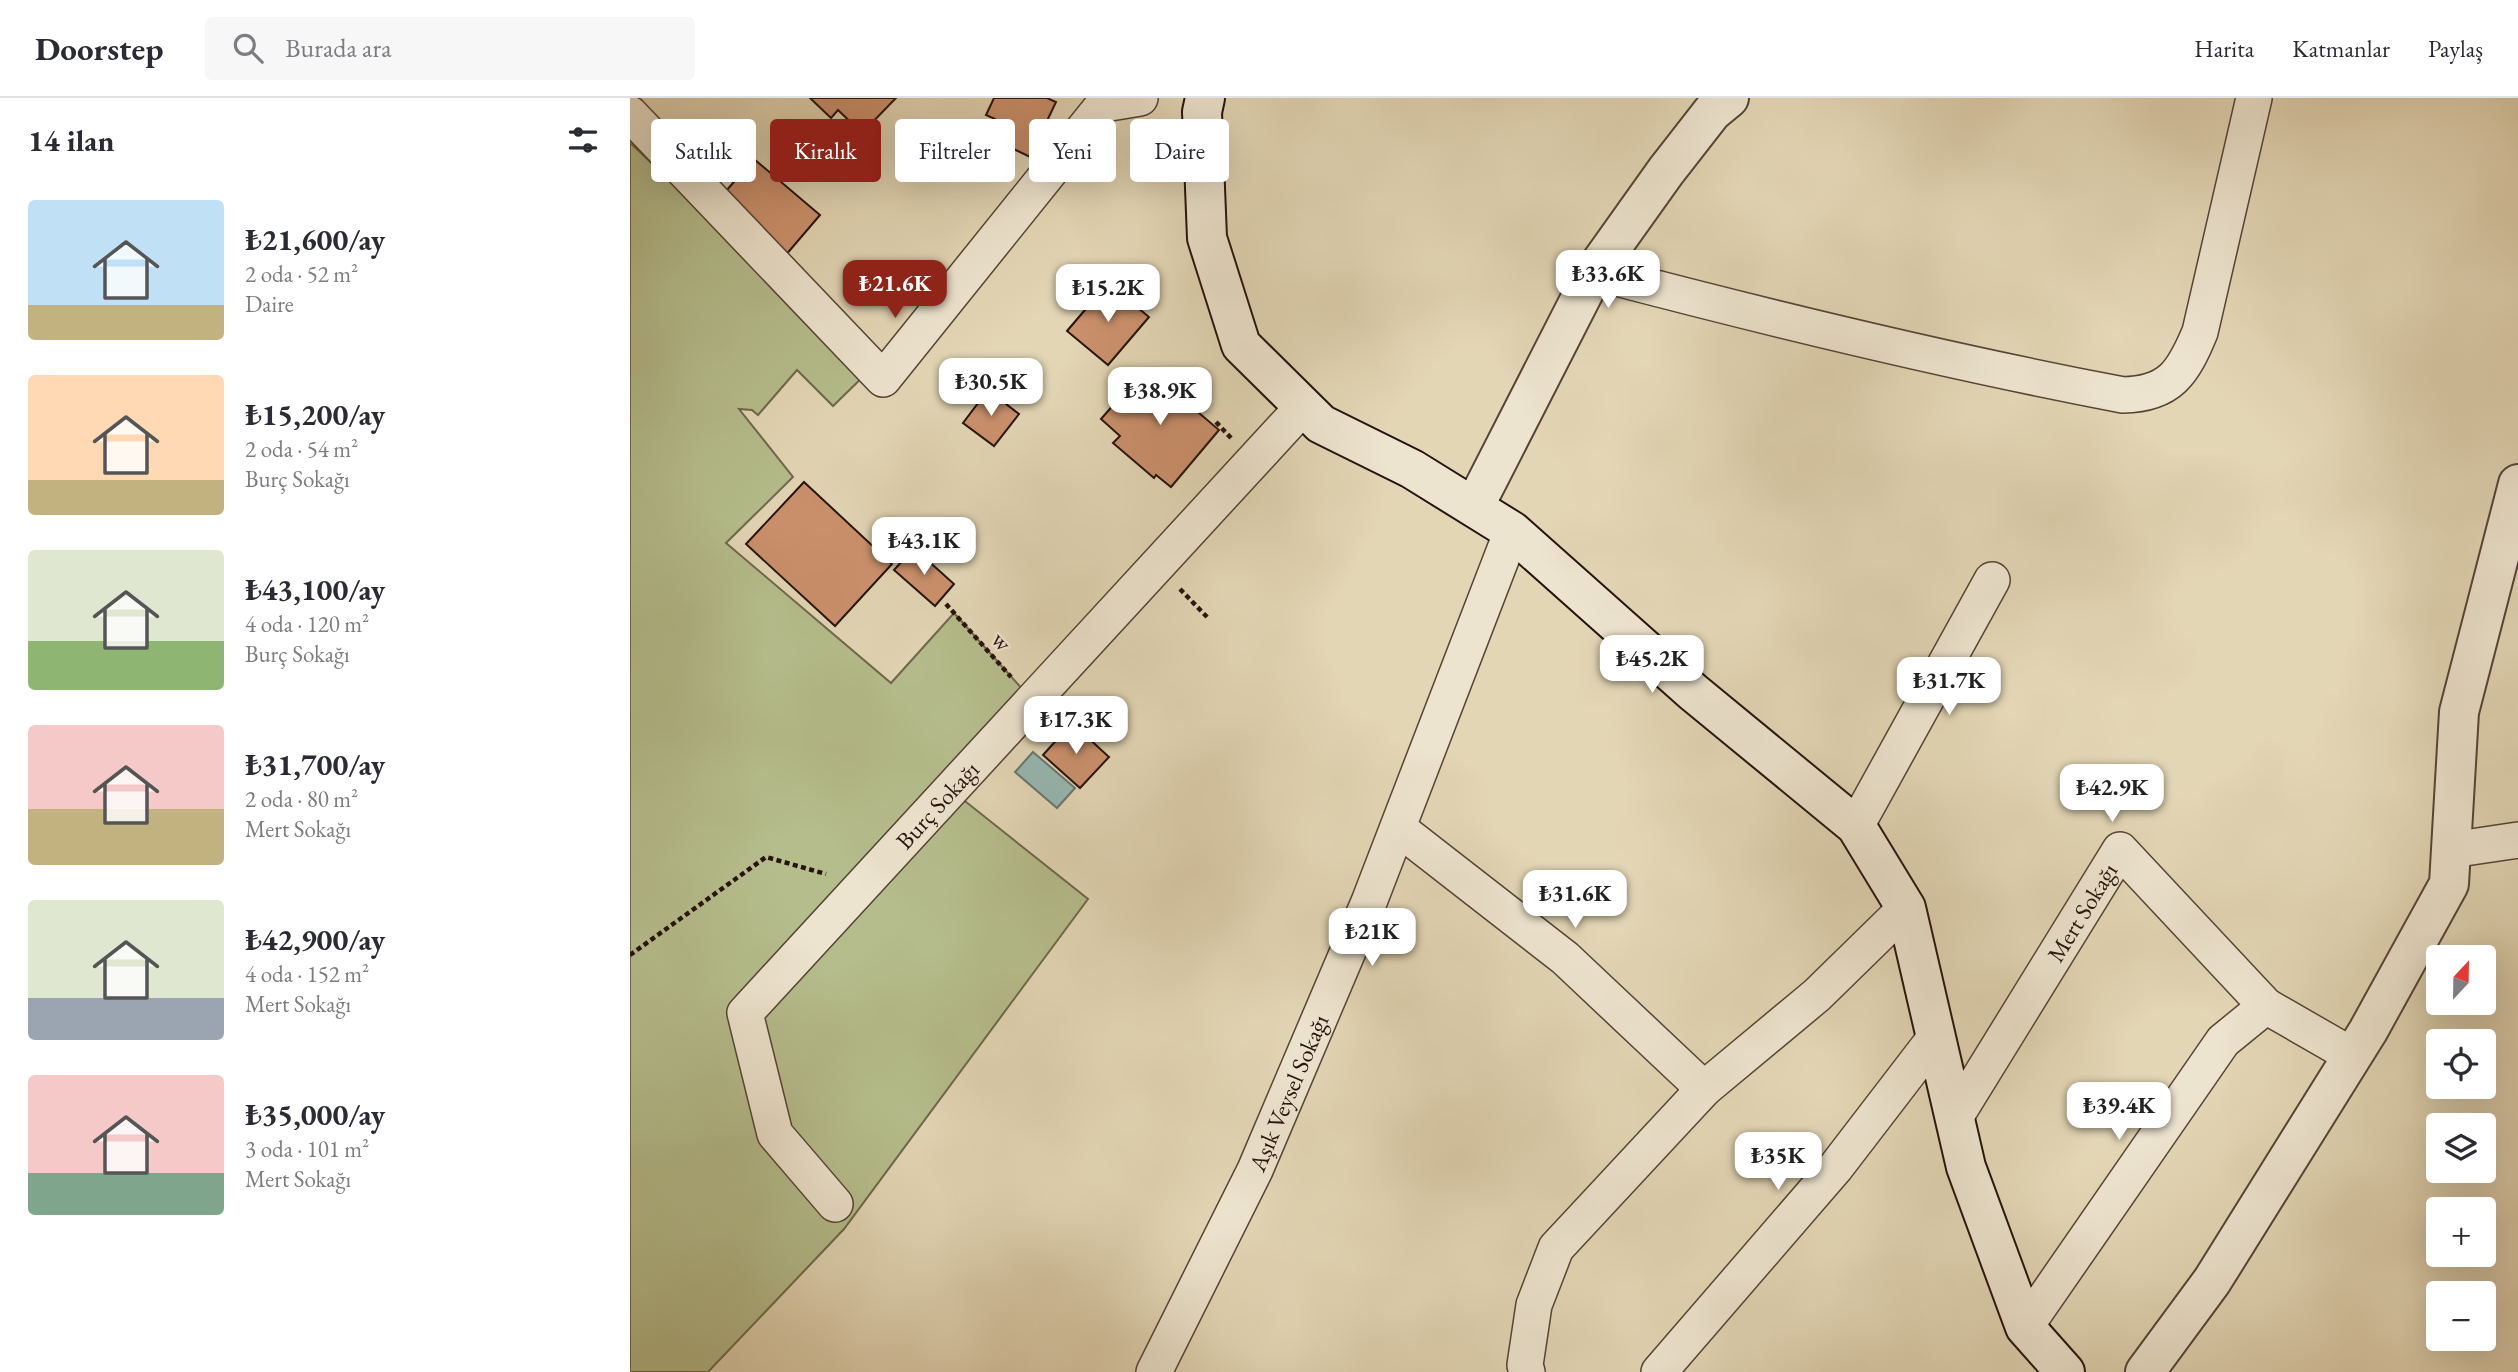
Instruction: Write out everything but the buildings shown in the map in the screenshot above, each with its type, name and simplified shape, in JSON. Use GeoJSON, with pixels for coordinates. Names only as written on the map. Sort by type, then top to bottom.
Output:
{"type":"FeatureCollection","features":[{"type":"Feature","properties":{"kind":"main road"},"geometry":{"type":"LineString","coordinates":[[1205,98],[1202,112],[1207,238],[1241,345],[1321,424],[1412,470],[1512,531],[1693,692],[1856,826],[1906,908],[1966,1167],[2025,1327],[2065,1372]]}},
{"type":"Feature","properties":{"kind":"main road"},"geometry":{"type":"LineString","coordinates":[[1474,508],[1594,272],[1712,112],[1729,98]]}},
{"type":"Feature","properties":{"kind":"main road"},"geometry":{"type":"LineString","coordinates":[[2144,1372],[2212,1281],[2353,1056],[2449,884],[2459,712],[2518,484]]}},
{"type":"Feature","properties":{"kind":"street"},"geometry":{"type":"LineString","coordinates":[[630,114],[883,379],[1104,104],[1140,98]]}},
{"type":"Feature","properties":{"kind":"street"},"geometry":{"type":"LineString","coordinates":[[1594,272],[1725,307],[1965,362],[2123,395],[2149,394],[2169,383],[2188,361],[2200,332],[2254,98]]}},
{"type":"Feature","properties":{"kind":"street","name":"Burç Sokağı"},"geometry":{"type":"LineString","coordinates":[[835,1204],[775,1134],[746,1013],[1303,407]]}},
{"type":"Feature","properties":{"kind":"street","name":"Aşık Veysel Sokağı"},"geometry":{"type":"LineString","coordinates":[[1154,1372],[1255,1170],[1369,902],[1512,531]]}},
{"type":"Feature","properties":{"kind":"street"},"geometry":{"type":"LineString","coordinates":[[1856,826],[1992,580]]}},
{"type":"Feature","properties":{"kind":"street"},"geometry":{"type":"LineString","coordinates":[[1398,828],[1565,958],[1704,1089]]}},
{"type":"Feature","properties":{"kind":"street"},"geometry":{"type":"LineString","coordinates":[[2451,850],[2518,840]]}},
{"type":"Feature","properties":{"kind":"street","name":"Mert Sokağı"},"geometry":{"type":"LineString","coordinates":[[1954,1119],[2120,850],[2266,1006],[2353,1056]]}},
{"type":"Feature","properties":{"kind":"street"},"geometry":{"type":"LineString","coordinates":[[1527,1372],[1525,1365],[1534,1305],[1556,1248],[1704,1089],[1817,995],[1906,908]]}},
{"type":"Feature","properties":{"kind":"street"},"geometry":{"type":"LineString","coordinates":[[2025,1327],[2223,1041],[2266,1006]]}},
{"type":"Feature","properties":{"kind":"street"},"geometry":{"type":"LineString","coordinates":[[1668,1369],[1836,1167],[1935,1038]]}},
{"type":"Feature","properties":{"kind":"path","name":"w"},"geometry":{"type":"LineString","coordinates":[[946,604],[1033,701]]}},
{"type":"Feature","properties":{"kind":"path"},"geometry":{"type":"LineString","coordinates":[[630,955],[766,857],[864,884]]}},
{"type":"Feature","properties":{"kind":"green space"},"geometry":{"type":"Polygon","coordinates":[[[630,143],[651,163],[651,182],[672,182],[872,368],[833,406],[797,370],[758,415],[752,410],[739,409],[793,477],[726,543],[891,683],[954,613],[1033,701],[951,790],[1088,899],[844,1229],[708,1372],[630,1372],[630,143]]]}},
{"type":"Feature","properties":{"kind":"water"},"geometry":{"type":"Polygon","coordinates":[[[1033,752],[1075,788],[1057,808],[1015,772],[1033,752]]]}}]}
